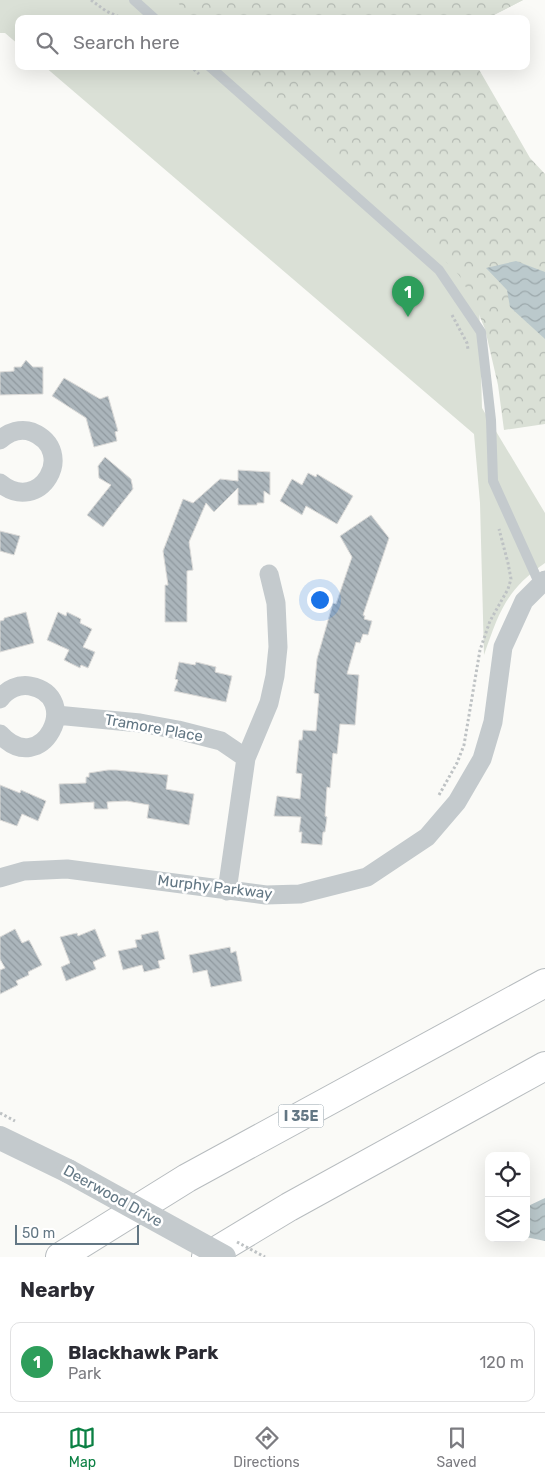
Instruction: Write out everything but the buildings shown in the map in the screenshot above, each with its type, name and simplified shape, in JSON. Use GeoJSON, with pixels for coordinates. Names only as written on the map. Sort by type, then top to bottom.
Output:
{"type":"FeatureCollection","features":[{"type":"Feature","properties":{"kind":"highway","name":"I 35E"},"geometry":{"type":"LineString","coordinates":[[60,1257],[186,1178],[545,983]]}},
{"type":"Feature","properties":{"kind":"highway"},"geometry":{"type":"LineString","coordinates":[[206,1257],[289,1207],[545,1066]]}},
{"type":"Feature","properties":{"kind":"street"},"geometry":{"type":"LineString","coordinates":[[0,440],[9,433],[29,431],[45,441],[51,449],[53,459],[52,469],[48,478],[34,490],[15,492],[0,483]]}},
{"type":"Feature","properties":{"kind":"street"},"geometry":{"type":"LineString","coordinates":[[227,890],[246,758],[268,703],[275,676],[278,647],[276,603],[269,574]]}},
{"type":"Feature","properties":{"kind":"street","name":"Murphy Parkway"},"geometry":{"type":"LineString","coordinates":[[0,878],[24,871],[67,869],[266,896],[300,894],[367,877],[427,837],[458,802],[482,759],[493,722],[503,647],[524,601],[542,582]]}},
{"type":"Feature","properties":{"kind":"street"},"geometry":{"type":"LineString","coordinates":[[0,699],[9,690],[17,686],[35,687],[50,698],[56,715],[55,725],[50,734],[44,741],[34,746],[24,747],[15,745],[0,734]]}},
{"type":"Feature","properties":{"kind":"street","name":"Tramore Place"},"geometry":{"type":"LineString","coordinates":[[56,715],[140,723],[178,730],[222,741],[246,758]]}},
{"type":"Feature","properties":{"kind":"street","name":"Deerwood Drive"},"geometry":{"type":"LineString","coordinates":[[0,1138],[68,1171],[224,1257]]}},
{"type":"Feature","properties":{"kind":"lane"},"geometry":{"type":"LineString","coordinates":[[134,0],[151,15]]}},
{"type":"Feature","properties":{"kind":"lane"},"geometry":{"type":"LineString","coordinates":[[214,70],[439,270],[480,332],[491,420],[493,481],[542,582]]}},
{"type":"Feature","properties":{"kind":"path"},"geometry":{"type":"LineString","coordinates":[[91,0],[115,15]]}},
{"type":"Feature","properties":{"kind":"path"},"geometry":{"type":"LineString","coordinates":[[194,70],[204,79]]}},
{"type":"Feature","properties":{"kind":"path"},"geometry":{"type":"LineString","coordinates":[[450,310],[467,343],[470,357]]}},
{"type":"Feature","properties":{"kind":"path"},"geometry":{"type":"LineString","coordinates":[[437,798],[457,763],[464,746],[480,650],[490,621],[508,590],[511,579],[497,520]]}},
{"type":"Feature","properties":{"kind":"green space"},"geometry":{"type":"Polygon","coordinates":[[[0,0],[523,0],[494,15],[15,15],[15,42],[5,33],[0,33],[0,0]]]}},
{"type":"Feature","properties":{"kind":"green space"},"geometry":{"type":"Polygon","coordinates":[[[175,0],[523,0],[494,15],[187,15],[175,0]]]}},
{"type":"Feature","properties":{"kind":"green space"},"geometry":{"type":"Polygon","coordinates":[[[49,70],[458,70],[477,226],[482,408],[545,513],[545,563],[521,583],[506,603],[494,626],[484,655],[480,503],[474,434],[49,70]]]}},
{"type":"Feature","properties":{"kind":"green space"},"geometry":{"type":"Polygon","coordinates":[[[237,70],[479,70],[530,158],[545,174],[545,424],[504,430],[498,385],[485,329],[473,300],[459,275],[353,170],[237,70]]]}},
{"type":"Feature","properties":{"kind":"water"},"geometry":{"type":"Polygon","coordinates":[[[516,261],[545,272],[545,339],[510,307],[507,290],[486,268],[516,261]]]}},
{"type":"Feature","properties":{"kind":"water"},"geometry":{"type":"Polygon","coordinates":[[[545,1198],[545,1241],[530,1238],[530,1205],[545,1198]]]}},
{"type":"Feature","properties":{"kind":"place","name":"Blackhawk Park"},"geometry":{"type":"Point","coordinates":[408,317]}}]}
